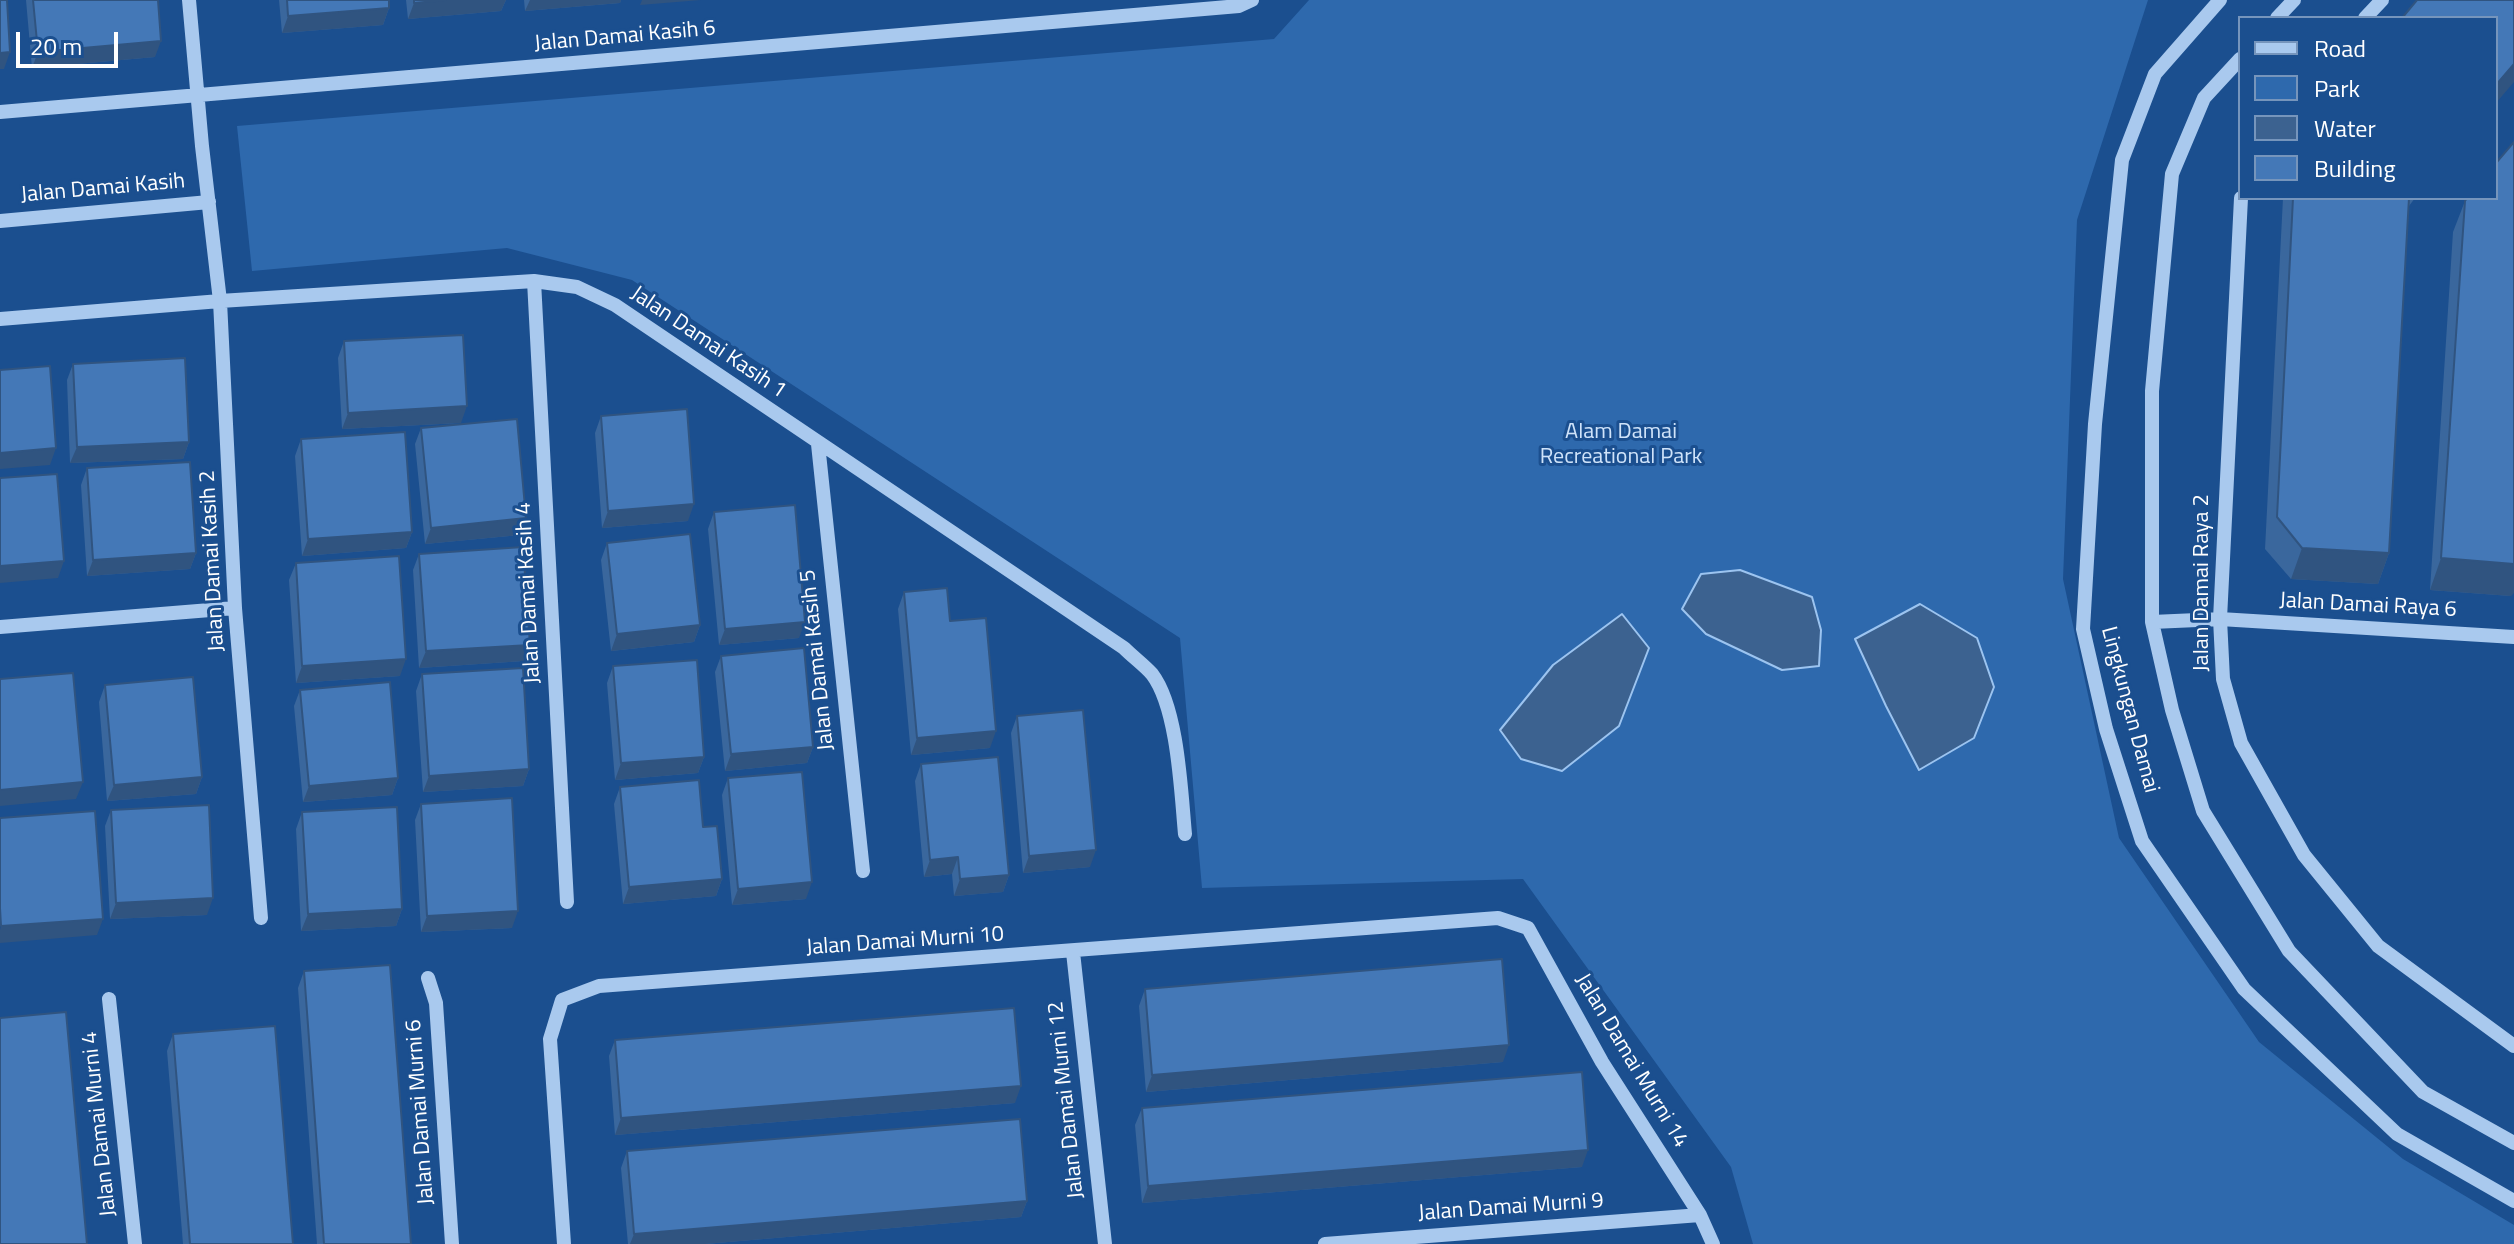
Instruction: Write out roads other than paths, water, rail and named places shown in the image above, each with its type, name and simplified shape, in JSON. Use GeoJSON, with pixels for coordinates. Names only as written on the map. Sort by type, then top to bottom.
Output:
{"type":"FeatureCollection","features":[{"type":"Feature","properties":{"kind":"street","name":"Jalan Damai Kasih 2"},"geometry":{"type":"LineString","coordinates":[[189,0],[220,301],[235,608],[261,918]]}},
{"type":"Feature","properties":{"kind":"street","name":"Jalan Damai Kasih 6"},"geometry":{"type":"LineString","coordinates":[[0,112],[1239,6],[1252,0]]}},
{"type":"Feature","properties":{"kind":"street","name":"Lingkungan Damai"},"geometry":{"type":"LineString","coordinates":[[2220,0],[2155,74],[2122,160],[2095,424],[2083,629],[2106,729],[2142,841],[2244,989],[2397,1134],[2514,1201]]}},
{"type":"Feature","properties":{"kind":"street"},"geometry":{"type":"LineString","coordinates":[[2279,16],[2294,0]]}},
{"type":"Feature","properties":{"kind":"street"},"geometry":{"type":"LineString","coordinates":[[2367,16],[2382,0]]}},
{"type":"Feature","properties":{"kind":"street","name":"Lingkungan Damai"},"geometry":{"type":"LineString","coordinates":[[2238,61],[2204,98],[2172,174],[2152,391],[2152,622],[2172,710],[2203,811],[2289,951],[2423,1092],[2514,1143]]}},
{"type":"Feature","properties":{"kind":"street","name":"Jalan Damai Raya 2"},"geometry":{"type":"LineString","coordinates":[[2241,200],[2220,619],[2223,679],[2241,743],[2304,855],[2378,946],[2514,1046]]}},
{"type":"Feature","properties":{"kind":"street","name":"Jalan Damai Kasih"},"geometry":{"type":"LineString","coordinates":[[0,221],[209,202]]}},
{"type":"Feature","properties":{"kind":"street","name":"Jalan Damai Kasih 1"},"geometry":{"type":"LineString","coordinates":[[0,319],[534,281],[577,287],[615,305],[1124,648],[1153,676],[1168,711],[1177,748],[1185,834]]}},
{"type":"Feature","properties":{"kind":"street","name":"Jalan Damai Kasih 4"},"geometry":{"type":"LineString","coordinates":[[534,281],[567,902]]}},
{"type":"Feature","properties":{"kind":"street","name":"Jalan Damai Kasih 5"},"geometry":{"type":"LineString","coordinates":[[818,444],[863,871]]}},
{"type":"Feature","properties":{"kind":"street"},"geometry":{"type":"LineString","coordinates":[[0,627],[235,608]]}},
{"type":"Feature","properties":{"kind":"street","name":"Jalan Damai Raya 6"},"geometry":{"type":"LineString","coordinates":[[2152,622],[2220,619],[2514,637]]}},
{"type":"Feature","properties":{"kind":"street","name":"Jalan Damai Murni 10"},"geometry":{"type":"LineString","coordinates":[[564,1244],[550,1039],[562,1000],[599,986],[1498,918]]}},
{"type":"Feature","properties":{"kind":"street","name":"Jalan Damai Murni 14"},"geometry":{"type":"LineString","coordinates":[[1498,918],[1528,928],[1602,1062],[1700,1215],[1713,1244]]}},
{"type":"Feature","properties":{"kind":"street","name":"Jalan Damai Murni 12"},"geometry":{"type":"LineString","coordinates":[[1073,952],[1105,1244]]}},
{"type":"Feature","properties":{"kind":"street","name":"Jalan Damai Murni 6"},"geometry":{"type":"LineString","coordinates":[[428,978],[436,1003],[452,1244]]}},
{"type":"Feature","properties":{"kind":"street","name":"Jalan Damai Murni 4"},"geometry":{"type":"LineString","coordinates":[[109,999],[135,1244]]}},
{"type":"Feature","properties":{"kind":"street","name":"Jalan Damai Murni 9"},"geometry":{"type":"LineString","coordinates":[[1325,1244],[1405,1241],[1700,1215]]}},
{"type":"Feature","properties":{"kind":"water"},"geometry":{"type":"Polygon","coordinates":[[[1740,570],[1812,597],[1821,630],[1819,666],[1782,670],[1706,634],[1682,609],[1701,574],[1740,570]]]}},
{"type":"Feature","properties":{"kind":"water"},"geometry":{"type":"Polygon","coordinates":[[[1920,604],[1977,638],[1994,687],[1974,738],[1919,770],[1855,639],[1920,604]]]}},
{"type":"Feature","properties":{"kind":"water"},"geometry":{"type":"Polygon","coordinates":[[[1622,614],[1649,648],[1619,726],[1562,771],[1521,759],[1500,730],[1553,665],[1622,614]]]}},
{"type":"Feature","properties":{"kind":"park label","name":"Alam Damai Recreational Park"},"geometry":{"type":"Point","coordinates":[1621,446]}}]}
